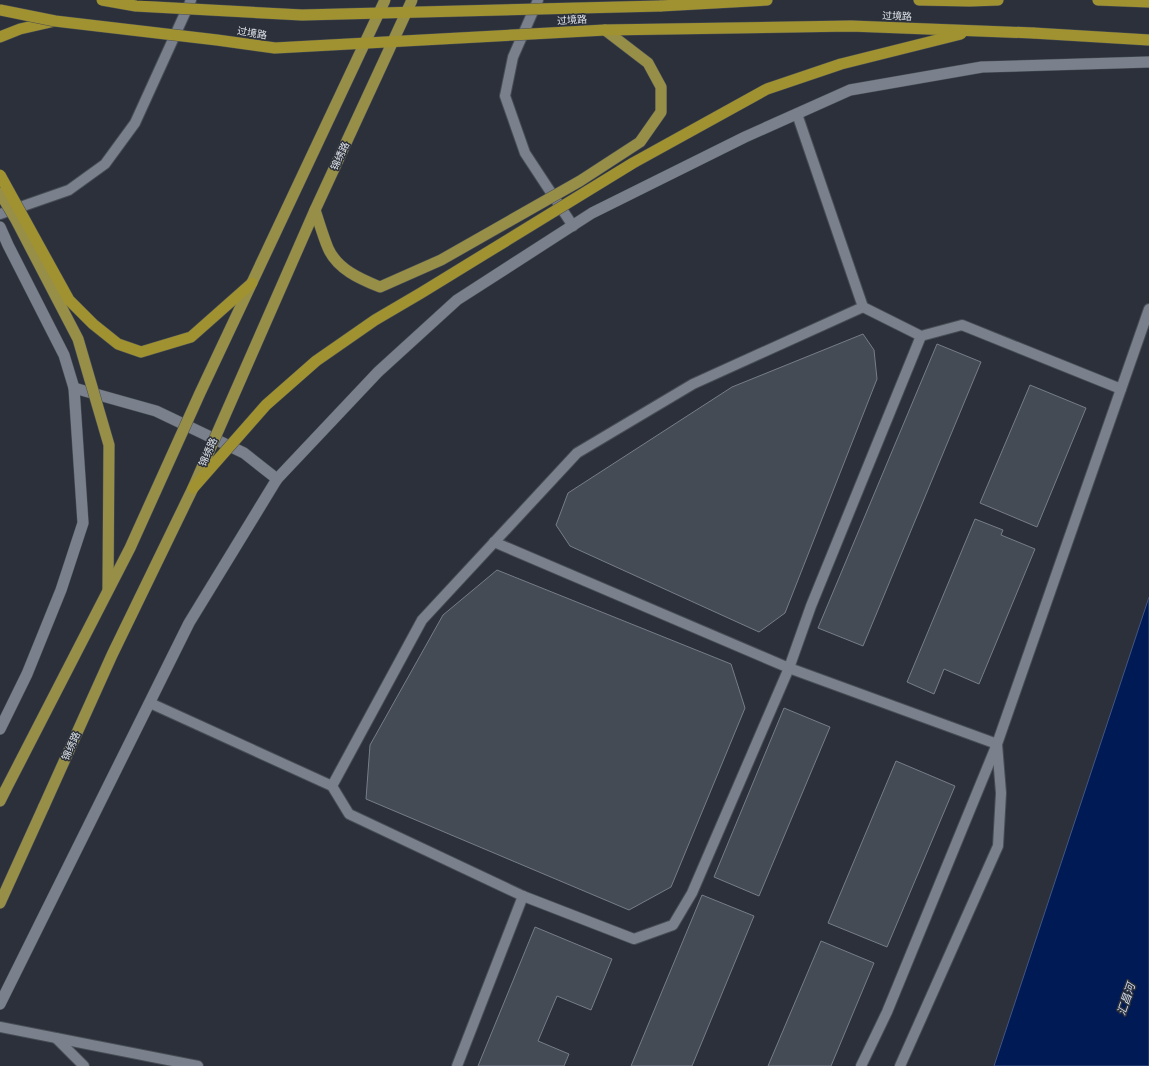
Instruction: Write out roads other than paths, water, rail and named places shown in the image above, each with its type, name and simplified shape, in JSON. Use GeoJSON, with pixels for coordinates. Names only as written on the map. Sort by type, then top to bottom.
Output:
{"type":"FeatureCollection","features":[{"type":"Feature","properties":{"kind":"highway","name":"过境路"},"geometry":{"type":"LineString","coordinates":[[102,0],[121,2],[136,6],[302,15],[767,0]]}},
{"type":"Feature","properties":{"kind":"highway","name":"过境路"},"geometry":{"type":"LineString","coordinates":[[918,0],[998,0]]}},
{"type":"Feature","properties":{"kind":"highway"},"geometry":{"type":"LineString","coordinates":[[1098,0],[1149,2]]}},
{"type":"Feature","properties":{"kind":"highway","name":"过境路"},"geometry":{"type":"LineString","coordinates":[[0,10],[55,21],[275,48],[605,30],[851,26],[1033,33],[1149,40]]}},
{"type":"Feature","properties":{"kind":"highway"},"geometry":{"type":"LineString","coordinates":[[0,37],[20,29],[55,21]]}},
{"type":"Feature","properties":{"kind":"highway"},"geometry":{"type":"LineString","coordinates":[[193,488],[266,405],[316,361],[375,320],[633,164],[767,89],[841,64],[975,31]]}},
{"type":"Feature","properties":{"kind":"highway"},"geometry":{"type":"LineString","coordinates":[[0,175],[70,300],[93,324],[118,344],[142,352],[191,337],[252,283]]}},
{"type":"Feature","properties":{"kind":"main road"},"geometry":{"type":"LineString","coordinates":[[0,801],[130,548],[200,393],[385,0]]}},
{"type":"Feature","properties":{"kind":"main road","name":"锦绣路"},"geometry":{"type":"LineString","coordinates":[[0,903],[112,655],[193,488],[315,210],[412,0]]}},
{"type":"Feature","properties":{"kind":"main road"},"geometry":{"type":"LineString","coordinates":[[315,210],[329,250],[340,265],[362,280],[380,287],[441,260],[580,181],[640,142],[661,112],[661,87],[648,63],[605,30]]}},
{"type":"Feature","properties":{"kind":"main road"},"geometry":{"type":"LineString","coordinates":[[0,193],[16,220],[78,339],[109,445],[108,591]]}},
{"type":"Feature","properties":{"kind":"street"},"geometry":{"type":"LineString","coordinates":[[0,1004],[189,623],[277,479],[378,372],[457,300],[592,213],[745,137],[850,90],[982,67],[1149,62]]}},
{"type":"Feature","properties":{"kind":"street"},"geometry":{"type":"LineString","coordinates":[[0,227],[64,355],[74,388],[83,523],[58,597],[27,674],[0,729]]}},
{"type":"Feature","properties":{"kind":"street"},"geometry":{"type":"LineString","coordinates":[[74,388],[156,411],[244,454],[277,479]]}},
{"type":"Feature","properties":{"kind":"lane"},"geometry":{"type":"LineString","coordinates":[[0,214],[69,190],[105,164],[135,123],[191,0]]}},
{"type":"Feature","properties":{"kind":"lane"},"geometry":{"type":"LineString","coordinates":[[538,0],[513,57],[505,96],[525,153],[573,226]]}},
{"type":"Feature","properties":{"kind":"lane"},"geometry":{"type":"LineString","coordinates":[[797,114],[863,308],[921,336],[962,325],[1121,389]]}},
{"type":"Feature","properties":{"kind":"lane"},"geometry":{"type":"LineString","coordinates":[[332,786],[422,620],[577,453],[693,384],[863,308]]}},
{"type":"Feature","properties":{"kind":"lane"},"geometry":{"type":"LineString","coordinates":[[861,1066],[887,1012],[997,744],[1149,308]]}},
{"type":"Feature","properties":{"kind":"lane"},"geometry":{"type":"LineString","coordinates":[[150,703],[332,786],[349,814],[523,896],[634,940],[673,925],[692,893],[790,668],[811,606],[921,336]]}},
{"type":"Feature","properties":{"kind":"lane"},"geometry":{"type":"LineString","coordinates":[[494,542],[790,668],[997,744]]}},
{"type":"Feature","properties":{"kind":"lane"},"geometry":{"type":"LineString","coordinates":[[900,1066],[998,846],[1001,793],[997,744]]}},
{"type":"Feature","properties":{"kind":"lane"},"geometry":{"type":"LineString","coordinates":[[457,1066],[523,896]]}},
{"type":"Feature","properties":{"kind":"lane"},"geometry":{"type":"LineString","coordinates":[[0,1027],[198,1066]]}},
{"type":"Feature","properties":{"kind":"lane"},"geometry":{"type":"LineString","coordinates":[[56,1038],[84,1066]]}},
{"type":"Feature","properties":{"kind":"water","name":"汇昌河"},"geometry":{"type":"Polygon","coordinates":[[[1149,597],[1149,1066],[994,1066],[1149,597]]]}}]}
